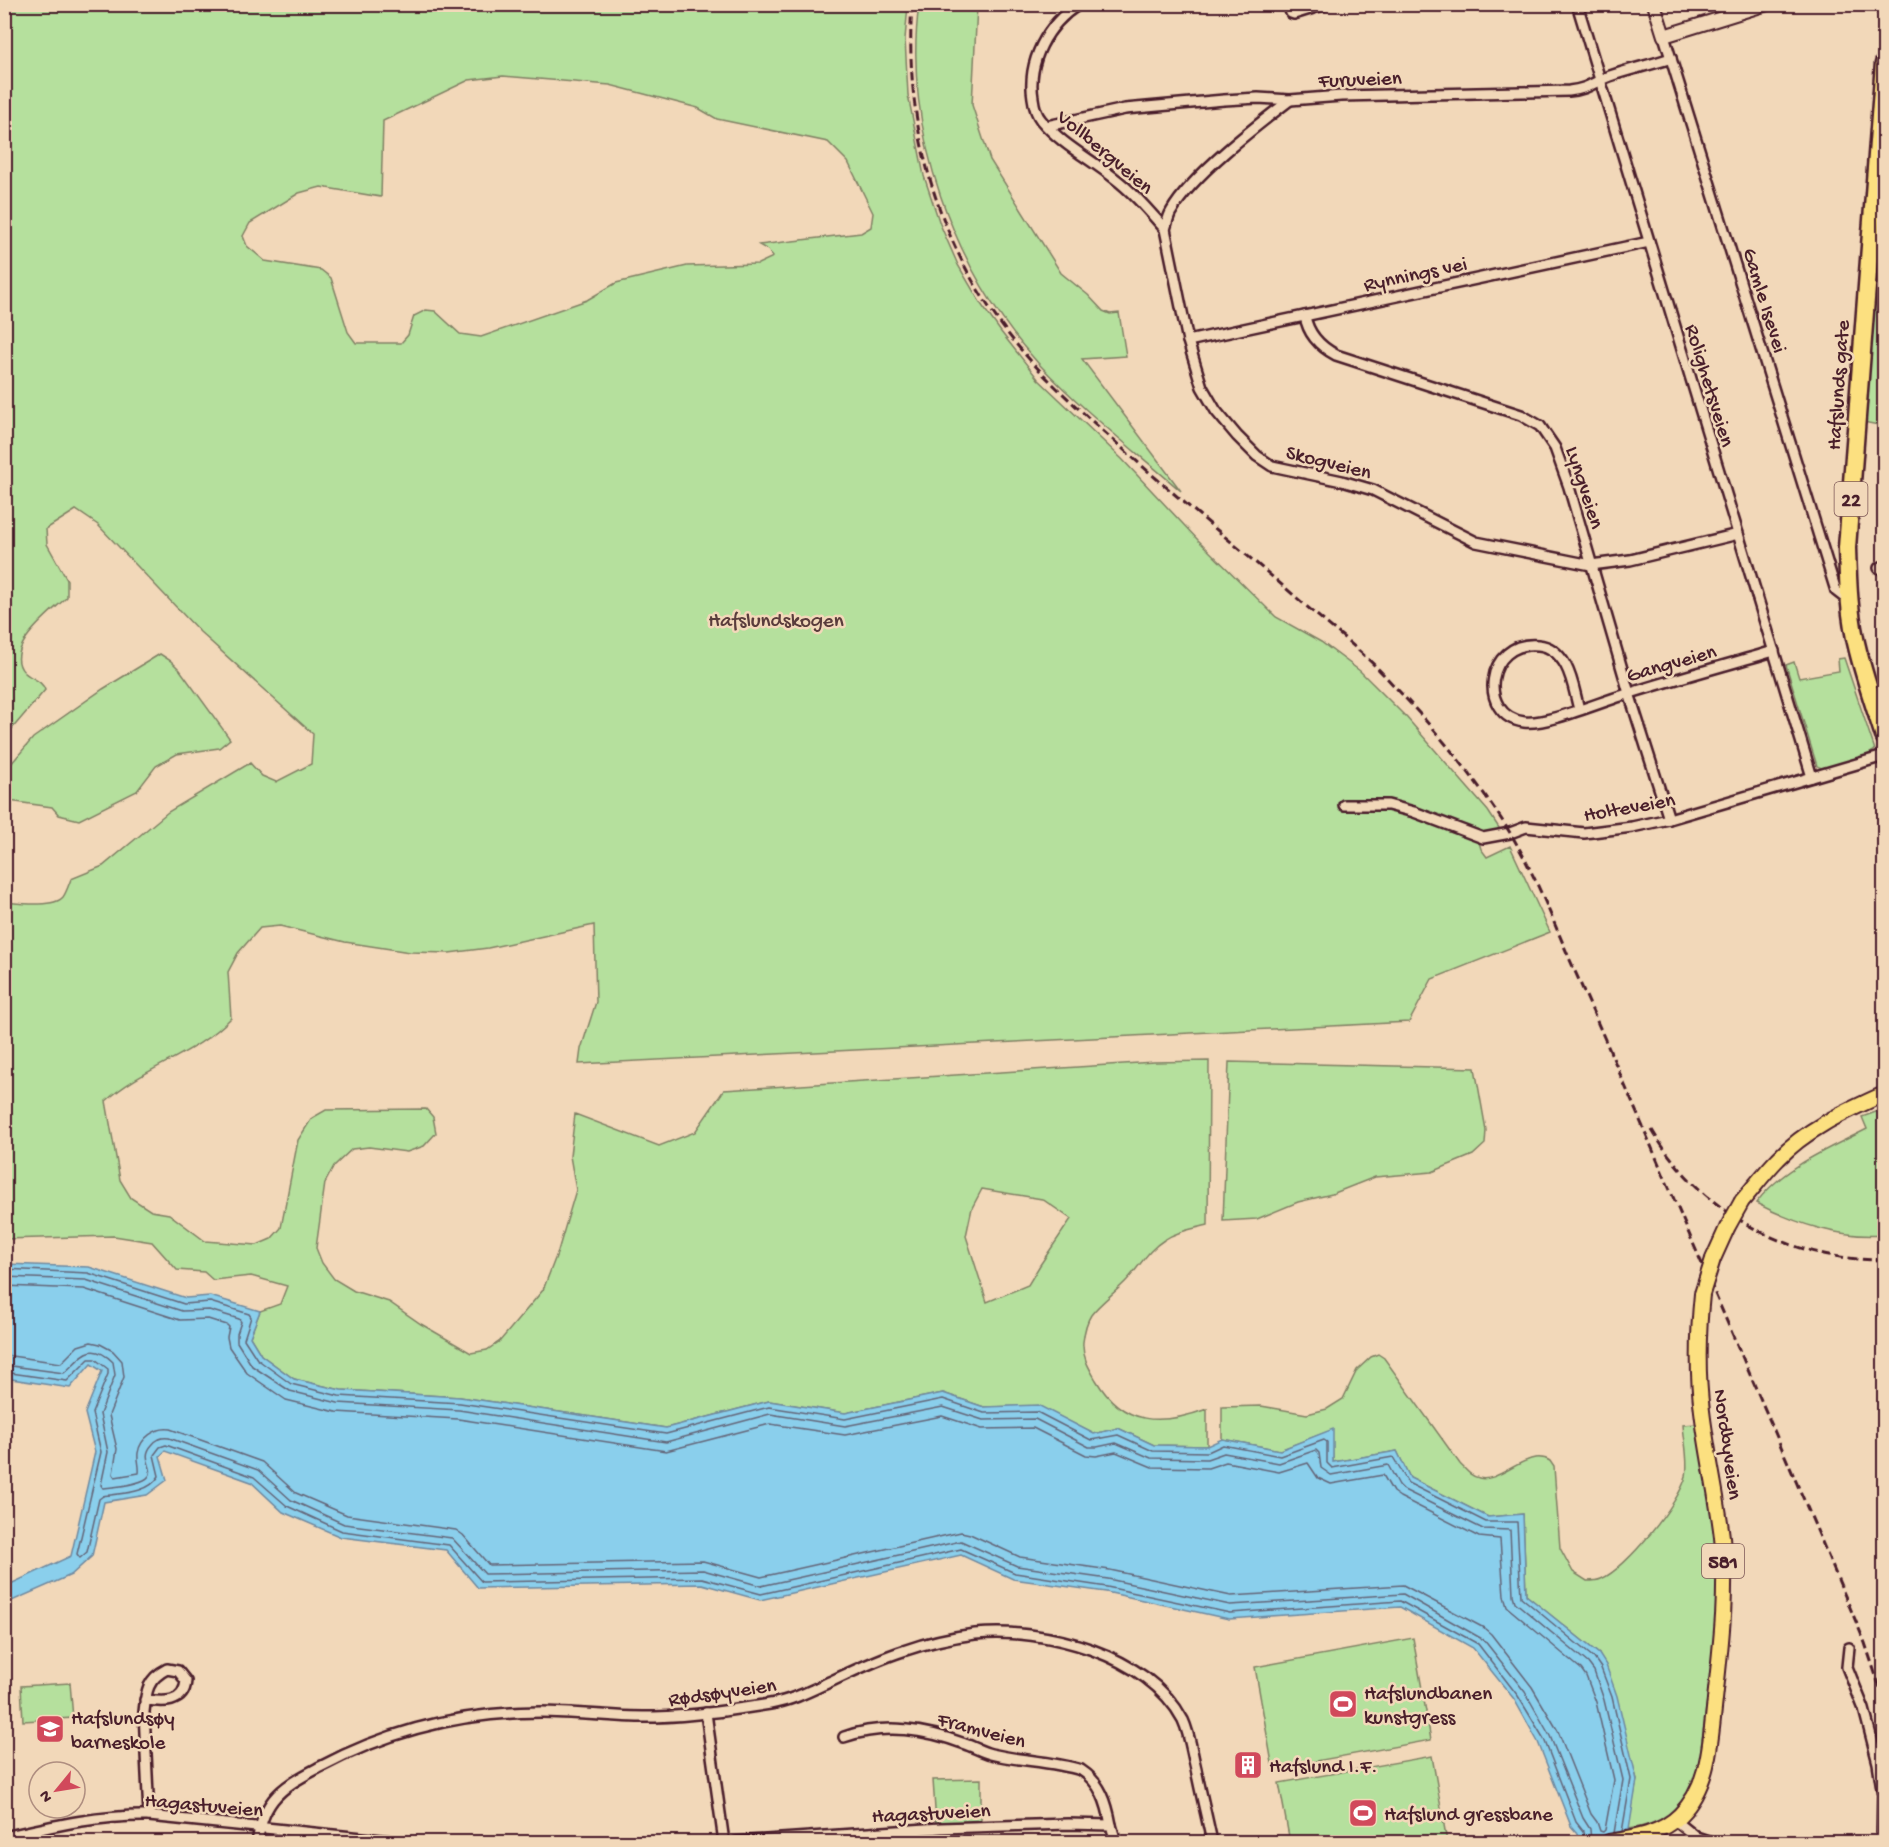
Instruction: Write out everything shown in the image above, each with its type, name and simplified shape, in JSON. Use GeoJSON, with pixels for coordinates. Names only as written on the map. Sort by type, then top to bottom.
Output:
{"type":"FeatureCollection","features":[{"type":"Feature","properties":{"kind":"highway","name":"Hafslunds gate"},"geometry":{"type":"LineString","coordinates":[[1884,63],[1883,100],[1843,596],[1884,736]]}},
{"type":"Feature","properties":{"kind":"main road","name":"Nordbyveien"},"geometry":{"type":"LineString","coordinates":[[1609,1842],[1649,1834],[1675,1820],[1694,1797],[1706,1767],[1724,1605],[1722,1538],[1702,1411],[1697,1336],[1702,1294],[1713,1259],[1726,1228],[1742,1201],[1779,1158],[1799,1141],[1840,1114],[1884,1094]]}},
{"type":"Feature","properties":{"kind":"street","name":"Vollbergveien"},"geometry":{"type":"LineString","coordinates":[[1079,4],[1066,14],[1047,35],[1035,63],[1032,83],[1037,114],[1047,126],[1135,196],[1165,229]]}},
{"type":"Feature","properties":{"kind":"street"},"geometry":{"type":"LineString","coordinates":[[1288,4],[1288,9],[1294,14],[1326,4]]}},
{"type":"Feature","properties":{"kind":"street","name":"Rolighetsveien"},"geometry":{"type":"LineString","coordinates":[[1577,4],[1812,777]]}},
{"type":"Feature","properties":{"kind":"street","name":"Gamle Isevei"},"geometry":{"type":"LineString","coordinates":[[1654,4],[1843,596]]}},
{"type":"Feature","properties":{"kind":"street"},"geometry":{"type":"LineString","coordinates":[[1664,36],[1767,4]]}},
{"type":"Feature","properties":{"kind":"street","name":"Furuveien"},"geometry":{"type":"LineString","coordinates":[[1047,126],[1125,109],[1163,104],[1246,99],[1290,100],[1341,96],[1569,91],[1586,89],[1599,80],[1671,58]]}},
{"type":"Feature","properties":{"kind":"street"},"geometry":{"type":"LineString","coordinates":[[1165,229],[1170,213],[1192,185],[1290,100]]}},
{"type":"Feature","properties":{"kind":"street","name":"Skogveien"},"geometry":{"type":"LineString","coordinates":[[1165,229],[1188,341],[1200,381],[1216,411],[1248,448],[1268,464],[1373,490],[1476,542],[1591,565],[1630,560],[1738,534]]}},
{"type":"Feature","properties":{"kind":"street","name":"Rynnings vei"},"geometry":{"type":"LineString","coordinates":[[1188,341],[1648,242]]}},
{"type":"Feature","properties":{"kind":"street","name":"Lyngveien"},"geometry":{"type":"LineString","coordinates":[[1305,316],[1306,326],[1311,334],[1325,349],[1336,355],[1521,415],[1540,426],[1555,448],[1669,819]]}},
{"type":"Feature","properties":{"kind":"street","name":"Gangveien"},"geometry":{"type":"LineString","coordinates":[[1578,710],[1567,667],[1552,650],[1539,645],[1519,646],[1507,652],[1499,662],[1493,679],[1494,695],[1500,708],[1510,718],[1524,722],[1539,722],[1774,651]]}},
{"type":"Feature","properties":{"kind":"street","name":"Holteveien"},"geometry":{"type":"LineString","coordinates":[[1344,805],[1388,805],[1414,812],[1483,838],[1510,833],[1526,827],[1584,833],[1632,827],[1669,819],[1884,756]]}},
{"type":"Feature","properties":{"kind":"street","name":"Rødsøyveien"},"geometry":{"type":"LineString","coordinates":[[257,1842],[264,1815],[273,1800],[302,1777],[367,1745],[418,1727],[488,1716],[527,1713],[656,1717],[706,1713],[786,1701],[893,1654],[954,1638],[976,1634],[998,1634],[1025,1635],[1070,1642],[1109,1656],[1132,1668],[1155,1686],[1176,1708],[1187,1728],[1212,1842]]}},
{"type":"Feature","properties":{"kind":"street"},"geometry":{"type":"LineString","coordinates":[[1849,1648],[1847,1667],[1864,1709],[1878,1763],[1883,1795],[1882,1842]]}},
{"type":"Feature","properties":{"kind":"street"},"geometry":{"type":"LineString","coordinates":[[145,1700],[171,1701],[177,1699],[186,1681],[178,1671],[167,1669],[154,1676],[146,1689],[145,1700],[149,1816]]}},
{"type":"Feature","properties":{"kind":"street"},"geometry":{"type":"LineString","coordinates":[[706,1713],[724,1842]]}},
{"type":"Feature","properties":{"kind":"street","name":"Framveien"},"geometry":{"type":"LineString","coordinates":[[844,1737],[863,1730],[905,1729],[932,1733],[988,1754],[1081,1770],[1090,1776],[1104,1796],[1111,1825]]}},
{"type":"Feature","properties":{"kind":"street","name":"Hagastuveien"},"geometry":{"type":"LineString","coordinates":[[4,1837],[94,1818],[149,1816],[401,1842]]}},
{"type":"Feature","properties":{"kind":"street"},"geometry":{"type":"LineString","coordinates":[[1675,1820],[1696,1837],[1711,1842]]}},
{"type":"Feature","properties":{"kind":"street"},"geometry":{"type":"LineString","coordinates":[[1111,1825],[1116,1842]]}},
{"type":"Feature","properties":{"kind":"street","name":"Hagastuveien"},"geometry":{"type":"LineString","coordinates":[[736,1842],[941,1828],[1111,1825]]}},
{"type":"Feature","properties":{"kind":"green space","name":"Hafslundskogen"},"geometry":{"type":"Polygon","coordinates":[[[5,5],[908,5],[905,39],[908,95],[924,176],[940,224],[958,265],[981,304],[1038,379],[1122,459],[1198,540],[1276,617],[1321,642],[1360,671],[1407,718],[1488,811],[1501,831],[1476,832],[1481,849],[1487,857],[1510,846],[1550,932],[1432,979],[1409,1022],[579,1064],[581,1049],[596,1002],[594,925],[488,948],[449,953],[410,952],[345,942],[280,926],[260,928],[238,953],[228,972],[231,1018],[202,1042],[136,1079],[106,1101],[120,1180],[131,1198],[151,1211],[169,1214],[205,1241],[257,1245],[271,1239],[281,1228],[298,1140],[312,1118],[326,1110],[426,1109],[433,1117],[436,1133],[424,1146],[407,1152],[369,1147],[352,1149],[334,1166],[325,1183],[316,1248],[322,1263],[334,1279],[354,1291],[389,1302],[471,1353],[487,1350],[500,1341],[543,1290],[558,1251],[576,1190],[570,1156],[575,1114],[659,1146],[695,1132],[724,1090],[1154,1062],[1209,1061],[1208,1225],[1174,1234],[1153,1248],[1127,1280],[1091,1315],[1083,1342],[1085,1357],[1096,1380],[1118,1406],[1131,1414],[1159,1419],[1190,1415],[1207,1409],[1207,1446],[1154,1445],[1118,1428],[1094,1434],[1038,1406],[984,1407],[943,1393],[845,1413],[769,1401],[666,1428],[460,1397],[341,1390],[294,1379],[261,1355],[250,1337],[260,1311],[280,1304],[287,1286],[251,1276],[213,1280],[204,1272],[177,1270],[152,1242],[114,1236],[4,1239],[5,902],[35,904],[52,903],[58,900],[63,897],[71,879],[103,866],[168,812],[250,763],[262,776],[276,782],[311,764],[313,734],[200,632],[98,525],[76,510],[46,529],[47,544],[67,580],[67,597],[32,631],[19,652],[19,663],[24,672],[39,682],[45,690],[5,737],[5,5]],[[503,76],[469,80],[383,121],[381,197],[321,187],[299,193],[250,223],[243,236],[247,246],[265,261],[321,270],[331,278],[348,332],[356,343],[401,343],[408,335],[414,316],[426,310],[435,311],[460,334],[481,337],[587,300],[616,283],[687,266],[758,264],[773,257],[768,250],[759,245],[861,233],[871,227],[873,213],[848,162],[828,142],[717,119],[698,108],[610,85],[503,76]],[[982,1189],[972,1208],[966,1236],[987,1302],[1028,1285],[1071,1219],[1042,1199],[982,1189]]]}},
{"type":"Feature","properties":{"kind":"green space"},"geometry":{"type":"Polygon","coordinates":[[[919,5],[977,5],[972,105],[990,160],[1061,273],[1088,295],[1103,311],[1110,314],[1119,313],[1126,356],[1082,359],[1181,491],[1089,413],[1038,363],[1008,327],[982,286],[959,242],[941,196],[927,148],[919,100],[916,52],[919,5]]]}},
{"type":"Feature","properties":{"kind":"green space"},"geometry":{"type":"Polygon","coordinates":[[[1884,165],[1884,426],[1863,422],[1872,316],[1877,302],[1880,252],[1877,237],[1884,165]]]}},
{"type":"Feature","properties":{"kind":"green space"},"geometry":{"type":"Polygon","coordinates":[[[160,654],[180,670],[230,739],[219,748],[177,754],[156,766],[137,791],[79,820],[59,815],[52,807],[9,801],[5,798],[5,771],[33,738],[103,689],[160,654]]]}},
{"type":"Feature","properties":{"kind":"green space"},"geometry":{"type":"Polygon","coordinates":[[[1844,658],[1875,750],[1846,764],[1822,768],[1817,766],[1786,665],[1794,662],[1799,678],[1839,671],[1838,659],[1844,658]]]}},
{"type":"Feature","properties":{"kind":"green space"},"geometry":{"type":"Polygon","coordinates":[[[1229,1062],[1475,1068],[1486,1130],[1485,1144],[1473,1155],[1432,1172],[1375,1177],[1332,1194],[1298,1202],[1257,1219],[1223,1221],[1229,1062]]]}},
{"type":"Feature","properties":{"kind":"green space"},"geometry":{"type":"Polygon","coordinates":[[[1884,1109],[1884,1235],[1868,1236],[1818,1228],[1756,1203],[1767,1190],[1793,1169],[1867,1129],[1862,1117],[1884,1109]]]}},
{"type":"Feature","properties":{"kind":"green space"},"geometry":{"type":"Polygon","coordinates":[[[1378,1354],[1384,1358],[1460,1464],[1473,1476],[1487,1478],[1496,1476],[1533,1459],[1541,1458],[1550,1461],[1554,1467],[1560,1548],[1573,1572],[1587,1581],[1599,1580],[1612,1573],[1651,1534],[1674,1502],[1687,1470],[1683,1425],[1697,1424],[1717,1546],[1719,1602],[1697,1780],[1684,1799],[1669,1814],[1651,1824],[1628,1829],[1637,1779],[1599,1654],[1526,1595],[1523,1514],[1488,1517],[1410,1478],[1397,1451],[1333,1462],[1332,1430],[1280,1450],[1222,1439],[1222,1407],[1261,1406],[1307,1414],[1327,1409],[1343,1399],[1357,1370],[1371,1357],[1378,1354]]]}},
{"type":"Feature","properties":{"kind":"green space","name":"Hafslundbanen kunstgress"},"geometry":{"type":"Polygon","coordinates":[[[1413,1638],[1431,1740],[1273,1769],[1255,1667],[1413,1638]]]}},
{"type":"Feature","properties":{"kind":"green space"},"geometry":{"type":"Polygon","coordinates":[[[70,1683],[73,1718],[23,1721],[21,1686],[70,1683]]]}},
{"type":"Feature","properties":{"kind":"green space","name":"Hafslund gressbane"},"geometry":{"type":"Polygon","coordinates":[[[1432,1756],[1447,1842],[1290,1842],[1279,1783],[1432,1756]]]}},
{"type":"Feature","properties":{"kind":"green space"},"geometry":{"type":"Polygon","coordinates":[[[981,1779],[981,1821],[936,1824],[933,1780],[981,1779]]]}},
{"type":"Feature","properties":{"kind":"water"},"geometry":{"type":"Polygon","coordinates":[[[5,1264],[89,1267],[186,1298],[210,1296],[260,1311],[250,1337],[261,1355],[294,1379],[341,1390],[460,1397],[666,1428],[769,1401],[845,1413],[943,1393],[984,1407],[1038,1405],[1094,1434],[1118,1428],[1154,1445],[1207,1446],[1222,1439],[1280,1450],[1333,1429],[1333,1462],[1397,1451],[1410,1478],[1488,1517],[1523,1514],[1526,1595],[1599,1654],[1606,1665],[1617,1696],[1637,1780],[1627,1842],[1578,1842],[1577,1833],[1571,1826],[1538,1742],[1514,1699],[1473,1648],[1400,1607],[1229,1619],[1106,1592],[1013,1579],[961,1555],[760,1600],[702,1584],[478,1588],[446,1550],[341,1537],[283,1512],[251,1482],[165,1451],[160,1456],[167,1480],[147,1495],[104,1502],[92,1556],[71,1575],[5,1604],[4,1587],[71,1556],[95,1452],[85,1413],[102,1371],[91,1364],[70,1388],[5,1378],[5,1264]]]}},
{"type":"Feature","properties":{"kind":"railway"},"geometry":{"type":"LineString","coordinates":[[912,4],[913,90],[919,132],[929,174],[942,215],[959,254],[979,291],[1003,327],[1041,372],[1097,426],[1375,666],[1450,749],[1494,807],[1516,844],[1549,910],[1815,1526],[1865,1643],[1884,1700]]}},
{"type":"Feature","properties":{"kind":"railway"},"geometry":{"type":"LineString","coordinates":[[1652,1130],[1672,1159],[1696,1185],[1722,1208],[1751,1226],[1782,1241],[1815,1252],[1849,1258],[1884,1260]]}},
{"type":"Feature","properties":{"kind":"place","name":"Hafslundbanen kunstgress"},"geometry":{"type":"Point","coordinates":[1343,1704]}},
{"type":"Feature","properties":{"kind":"place","name":"Hafslundsøy barneskole"},"geometry":{"type":"Point","coordinates":[50,1729]}},
{"type":"Feature","properties":{"kind":"place","name":"Hafslund I.F."},"geometry":{"type":"Point","coordinates":[1248,1765]}},
{"type":"Feature","properties":{"kind":"place","name":"Hafslund gressbane"},"geometry":{"type":"Point","coordinates":[1363,1813]}}]}
